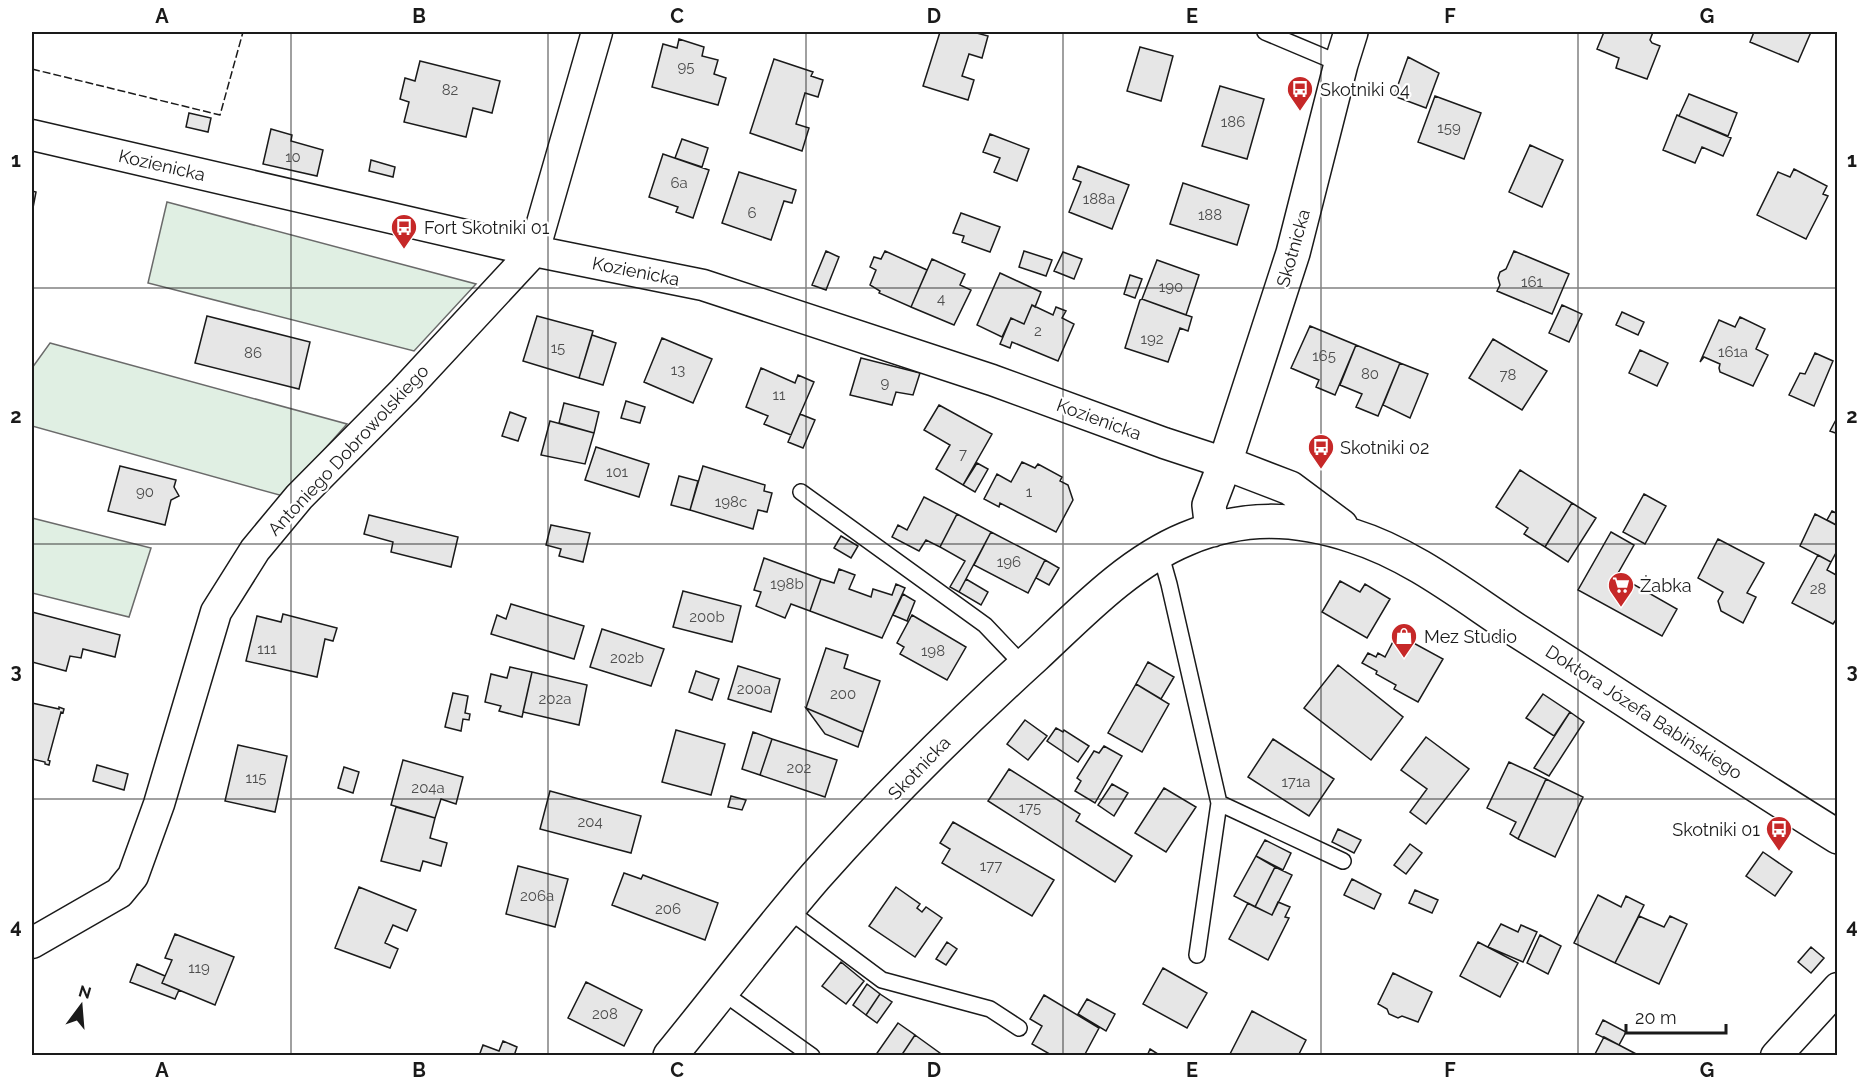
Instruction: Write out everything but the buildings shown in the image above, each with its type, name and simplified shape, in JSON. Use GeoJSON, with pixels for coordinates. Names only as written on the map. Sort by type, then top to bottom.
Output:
{"type":"FeatureCollection","features":[{"type":"Feature","properties":{"kind":"main road","name":"Skotnicka"},"geometry":{"type":"LineString","coordinates":[[1228,527],[1209,505],[1235,466],[1351,32]]}},
{"type":"Feature","properties":{"kind":"main road"},"geometry":{"type":"LineString","coordinates":[[1235,466],[1290,488],[1355,536]]}},
{"type":"Feature","properties":{"kind":"main road","name":"Skotnicka"},"geometry":{"type":"LineString","coordinates":[[670,1056],[817,875],[931,754],[1109,588],[1160,552],[1186,539],[1228,527],[1271,520],[1311,524],[1355,536]]}},
{"type":"Feature","properties":{"kind":"main road","name":"Doktora Józefa Babińskiego"},"geometry":{"type":"LineString","coordinates":[[1355,536],[1390,551],[1422,569],[1838,837]]}},
{"type":"Feature","properties":{"kind":"street","name":"Antoniego Dobrowolskiego"},"geometry":{"type":"LineString","coordinates":[[32,943],[118,893],[133,876],[159,804],[216,612],[255,550],[299,497],[404,391],[534,251],[597,32]]}},
{"type":"Feature","properties":{"kind":"street","name":"Kozienicka"},"geometry":{"type":"LineString","coordinates":[[32,135],[534,251],[703,285],[992,380],[1164,443],[1235,466]]}},
{"type":"Feature","properties":{"kind":"street"},"geometry":{"type":"LineString","coordinates":[[1776,1056],[1838,988]]}},
{"type":"Feature","properties":{"kind":"lane"},"geometry":{"type":"LineString","coordinates":[[1265,32],[1341,64]]}},
{"type":"Feature","properties":{"kind":"lane"},"geometry":{"type":"LineString","coordinates":[[801,492],[985,625],[1024,666]]}},
{"type":"Feature","properties":{"kind":"lane"},"geometry":{"type":"LineString","coordinates":[[1160,552],[1219,803],[1197,955]]}},
{"type":"Feature","properties":{"kind":"lane"},"geometry":{"type":"LineString","coordinates":[[1219,803],[1343,861]]}},
{"type":"Feature","properties":{"kind":"lane"},"geometry":{"type":"LineString","coordinates":[[788,910],[882,980],[990,1009],[1019,1028]]}},
{"type":"Feature","properties":{"kind":"lane"},"geometry":{"type":"LineString","coordinates":[[722,992],[812,1056]]}},
{"type":"Feature","properties":{"kind":"green space"},"geometry":{"type":"Polygon","coordinates":[[[167,202],[476,284],[414,351],[148,283],[167,202]]]}},
{"type":"Feature","properties":{"kind":"green space"},"geometry":{"type":"Polygon","coordinates":[[[50,343],[347,424],[283,496],[32,426],[32,368],[50,343]]]}},
{"type":"Feature","properties":{"kind":"green space"},"geometry":{"type":"Polygon","coordinates":[[[32,518],[151,548],[129,617],[32,593],[32,518]]]}},
{"type":"Feature","properties":{"kind":"fence"},"geometry":{"type":"LineString","coordinates":[[32,69],[220,115],[243,32]]}},
{"type":"Feature","properties":{"kind":"place","name":"Skotniki 04"},"geometry":{"type":"Point","coordinates":[1300,112]}},
{"type":"Feature","properties":{"kind":"place","name":"Fort Skotniki 01"},"geometry":{"type":"Point","coordinates":[404,250]}},
{"type":"Feature","properties":{"kind":"place","name":"Skotniki 02"},"geometry":{"type":"Point","coordinates":[1321,470]}},
{"type":"Feature","properties":{"kind":"place","name":"Żabka"},"geometry":{"type":"Point","coordinates":[1621,608]}},
{"type":"Feature","properties":{"kind":"place","name":"Mez Studio"},"geometry":{"type":"Point","coordinates":[1404,659]}},
{"type":"Feature","properties":{"kind":"place","name":"Skotniki 01"},"geometry":{"type":"Point","coordinates":[1779,852]}}]}
